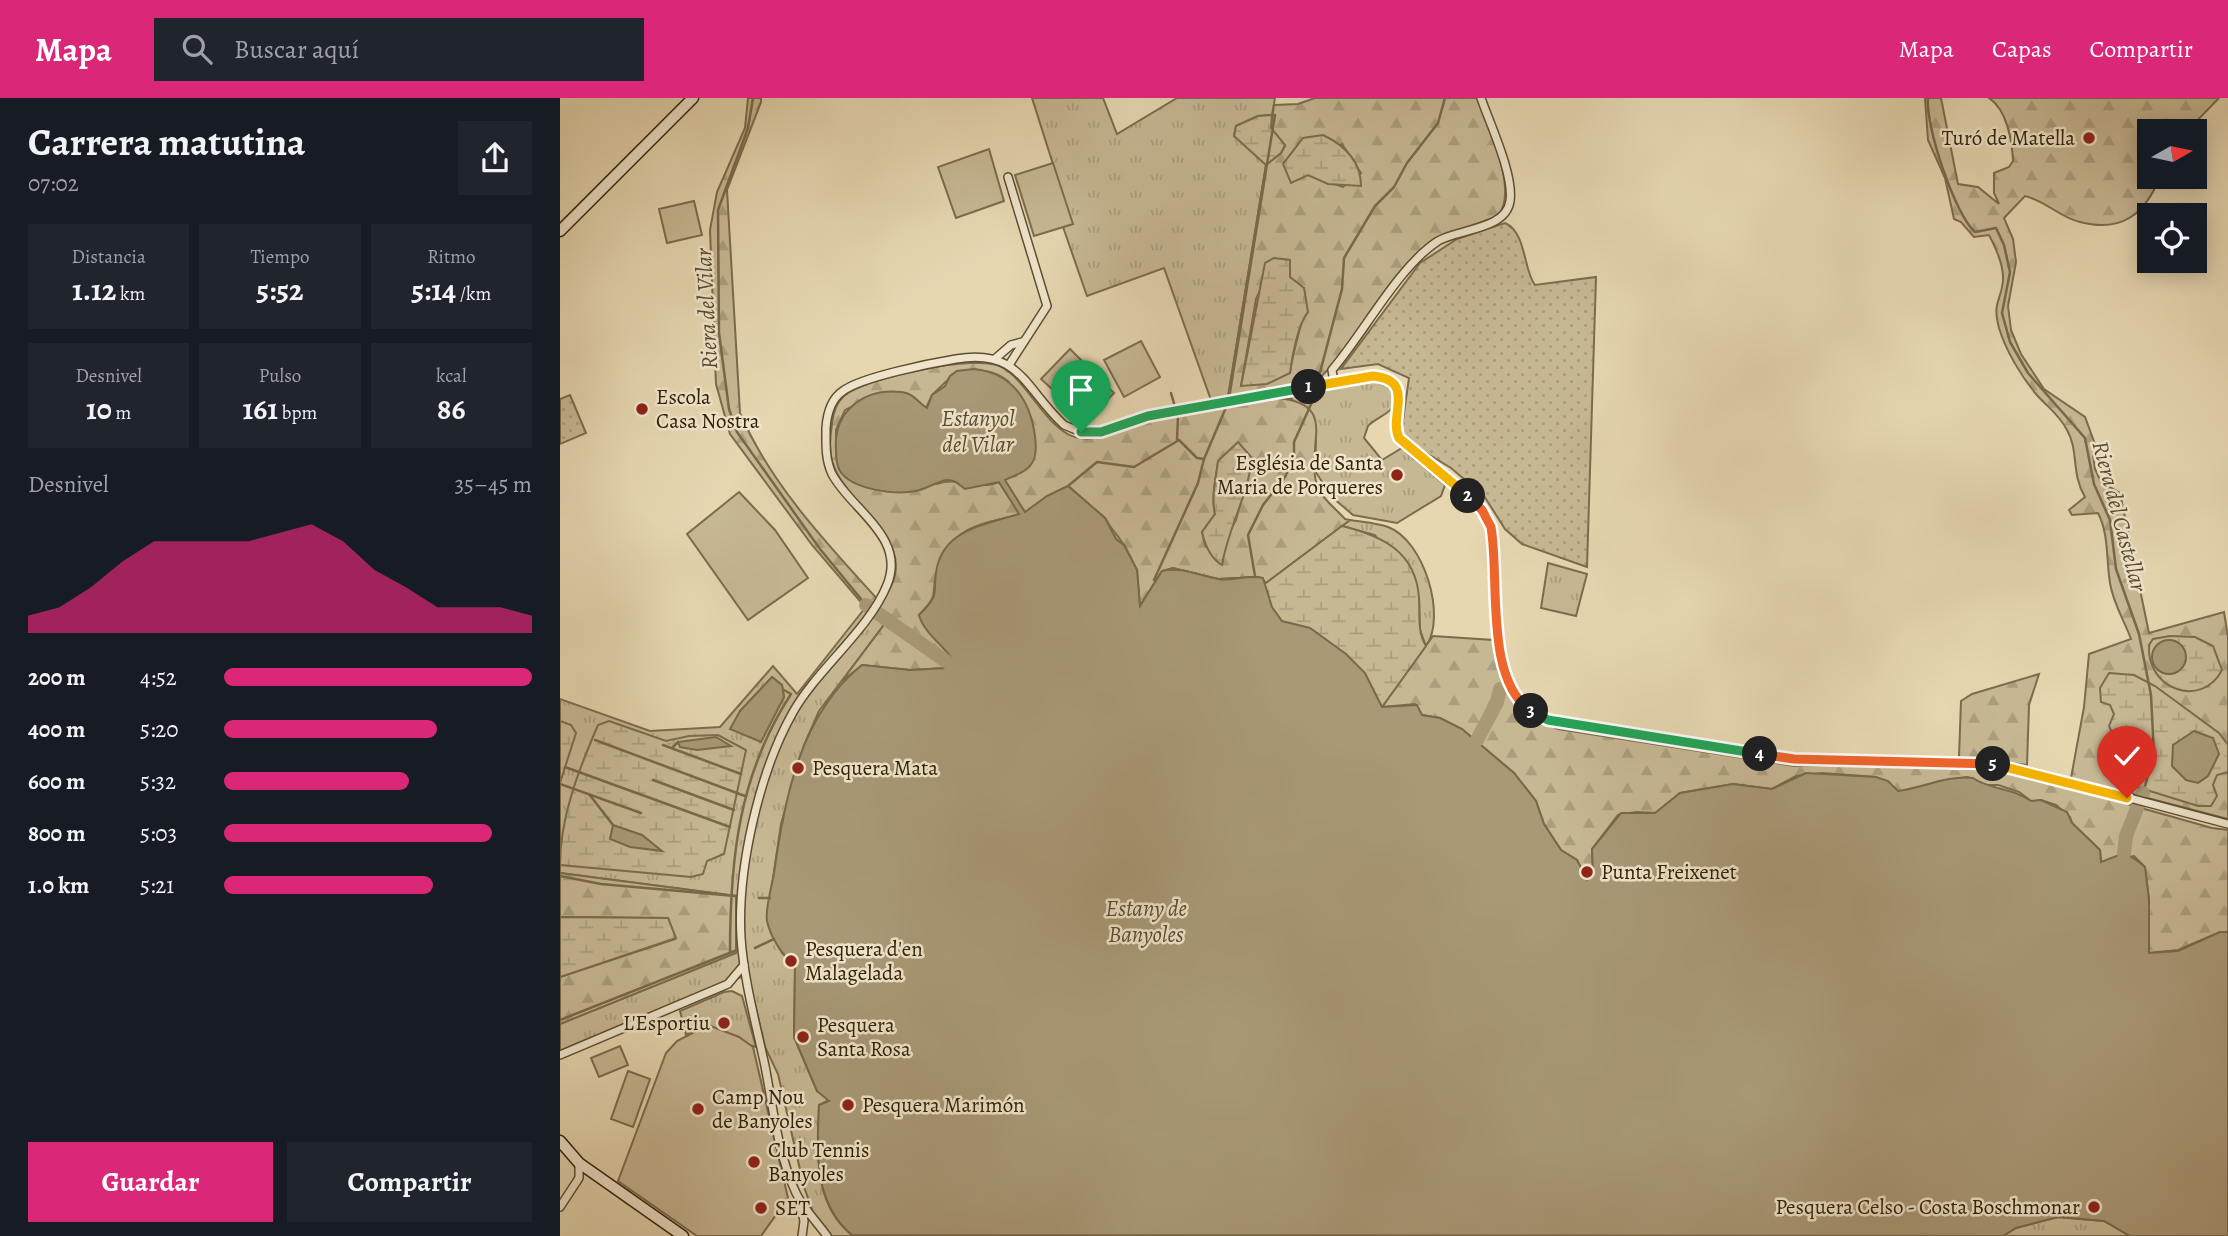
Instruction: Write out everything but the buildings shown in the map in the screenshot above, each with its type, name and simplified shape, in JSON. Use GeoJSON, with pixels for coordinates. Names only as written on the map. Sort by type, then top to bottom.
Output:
{"type":"FeatureCollection","features":[{"type":"Feature","properties":{"kind":"main road"},"geometry":{"type":"LineString","coordinates":[[560,231],[693,98]]}},
{"type":"Feature","properties":{"kind":"main road"},"geometry":{"type":"LineString","coordinates":[[560,1142],[579,1163],[683,1236]]}},
{"type":"Feature","properties":{"kind":"street"},"geometry":{"type":"LineString","coordinates":[[1334,383],[1332,370],[1415,261],[1439,241],[1500,219],[1507,210],[1511,200],[1507,174],[1481,98]]}},
{"type":"Feature","properties":{"kind":"street"},"geometry":{"type":"LineString","coordinates":[[1008,177],[1047,306],[1009,365]]}},
{"type":"Feature","properties":{"kind":"street"},"geometry":{"type":"LineString","coordinates":[[996,358],[1011,345],[1022,342]]}},
{"type":"Feature","properties":{"kind":"street"},"geometry":{"type":"LineString","coordinates":[[802,1236],[804,1221],[800,1200],[784,1161],[749,994],[744,964],[742,887],[759,805],[776,751],[801,699],[863,621],[888,581],[889,550],[878,530],[833,476],[825,449],[829,410],[842,392],[862,383],[945,361],[981,356],[996,358],[1009,365],[1052,414],[1074,430],[1101,432],[1148,416],[1373,376],[1383,377],[1392,383],[1399,397],[1396,430],[1399,438],[1469,497],[1488,519],[1492,533],[1504,672],[1516,698],[1537,716],[1557,722],[1794,759],[1962,762],[2008,766],[2228,824]]}},
{"type":"Feature","properties":{"kind":"street"},"geometry":{"type":"LineString","coordinates":[[560,1055],[727,984],[744,964]]}},
{"type":"Feature","properties":{"kind":"street"},"geometry":{"type":"LineString","coordinates":[[727,984],[737,985],[749,994]]}},
{"type":"Feature","properties":{"kind":"street"},"geometry":{"type":"LineString","coordinates":[[560,1207],[579,1178],[579,1163]]}},
{"type":"Feature","properties":{"kind":"street"},"geometry":{"type":"LineString","coordinates":[[800,1200],[827,1236]]}},
{"type":"Feature","properties":{"kind":"green space"},"geometry":{"type":"Polygon","coordinates":[[[748,98],[761,98],[727,190],[740,413],[784,489],[821,536],[880,602],[893,582],[896,563],[891,545],[840,478],[832,461],[830,443],[835,409],[844,396],[856,389],[897,375],[947,365],[989,363],[1002,367],[1021,383],[1058,427],[1079,438],[1097,437],[1150,420],[1228,405],[1276,398],[1297,402],[1309,409],[1315,419],[1314,459],[1319,490],[1345,519],[1350,520],[1266,583],[1259,577],[1218,579],[1173,568],[1162,571],[1140,606],[1137,570],[1105,518],[1068,486],[1047,496],[1025,513],[1004,480],[1022,472],[1009,382],[1003,377],[978,370],[957,371],[932,395],[926,408],[902,392],[879,394],[845,410],[836,430],[836,453],[937,484],[953,482],[984,485],[999,482],[1020,514],[968,530],[959,536],[943,557],[933,597],[919,615],[951,657],[947,668],[910,670],[862,665],[842,681],[886,622],[869,603],[865,607],[812,545],[730,434],[716,384],[710,230],[717,192],[745,128],[748,98]],[[1244,451],[1218,461],[1214,494],[1215,514],[1202,532],[1205,545],[1222,564],[1226,538],[1236,520],[1252,458],[1244,451]]]}},
{"type":"Feature","properties":{"kind":"green space"},"geometry":{"type":"Polygon","coordinates":[[[1032,98],[1103,98],[1117,134],[1177,98],[1275,98],[1272,115],[1258,116],[1236,126],[1234,136],[1266,165],[1228,397],[1211,400],[1164,268],[1087,296],[1063,227],[1072,224],[1032,98]]]}},
{"type":"Feature","properties":{"kind":"green space"},"geometry":{"type":"Polygon","coordinates":[[[1315,98],[1478,98],[1504,175],[1504,205],[1498,216],[1438,238],[1413,258],[1336,361],[1317,381],[1228,397],[1266,165],[1281,153],[1285,146],[1271,128],[1274,105],[1298,104],[1315,98]],[[1342,144],[1308,175],[1343,187],[1361,173],[1342,144]],[[1289,265],[1263,284],[1256,299],[1241,386],[1290,373],[1302,321],[1304,288],[1290,278],[1289,265]]]}},
{"type":"Feature","properties":{"kind":"green space"},"geometry":{"type":"Polygon","coordinates":[[[1925,98],[1941,98],[1958,184],[1978,187],[1999,204],[1994,193],[1994,173],[2009,167],[2013,161],[2010,135],[2004,118],[1989,98],[2219,98],[2199,119],[2137,119],[2137,189],[2154,189],[2145,203],[2137,203],[2137,212],[2130,218],[2108,225],[2080,222],[2025,196],[2004,218],[2013,239],[2016,262],[2008,306],[2011,330],[2021,354],[2044,389],[2085,417],[2095,444],[2095,469],[2101,482],[2120,493],[2149,633],[2224,612],[2228,637],[2228,819],[2071,778],[2084,707],[2089,654],[2131,639],[2111,590],[2102,521],[2098,513],[2072,515],[2069,510],[2085,497],[2078,480],[2071,438],[2060,419],[2025,379],[2002,337],[1996,312],[2003,275],[1997,251],[1989,235],[1974,237],[1961,222],[1954,219],[1945,178],[1928,140],[1925,98]],[[2173,639],[2160,640],[2153,655],[2155,665],[2180,672],[2186,659],[2173,639]]]}},
{"type":"Feature","properties":{"kind":"green space"},"geometry":{"type":"Polygon","coordinates":[[[1272,115],[1271,128],[1285,145],[1281,153],[1266,165],[1234,136],[1236,126],[1258,116],[1272,115]]]}},
{"type":"Feature","properties":{"kind":"green space"},"geometry":{"type":"Polygon","coordinates":[[[1323,135],[1350,155],[1358,169],[1361,186],[1328,184],[1308,175],[1291,183],[1283,164],[1303,138],[1323,135]]]}},
{"type":"Feature","properties":{"kind":"green space"},"geometry":{"type":"Polygon","coordinates":[[[989,149],[1004,201],[956,218],[938,167],[989,149]]]}},
{"type":"Feature","properties":{"kind":"green space"},"geometry":{"type":"Polygon","coordinates":[[[1053,163],[1073,224],[1034,236],[1015,175],[1053,163]]]}},
{"type":"Feature","properties":{"kind":"green space"},"geometry":{"type":"Polygon","coordinates":[[[694,201],[702,235],[667,243],[659,209],[694,201]]]}},
{"type":"Feature","properties":{"kind":"green space"},"geometry":{"type":"Polygon","coordinates":[[[1505,223],[1512,228],[1521,243],[1535,285],[1596,277],[1587,567],[1522,544],[1505,529],[1484,496],[1451,468],[1405,440],[1401,434],[1409,378],[1378,364],[1341,369],[1420,263],[1457,239],[1505,223]]]}},
{"type":"Feature","properties":{"kind":"green space"},"geometry":{"type":"Polygon","coordinates":[[[1274,258],[1290,260],[1290,277],[1304,288],[1308,312],[1298,332],[1290,373],[1267,384],[1241,386],[1265,263],[1274,258]]]}},
{"type":"Feature","properties":{"kind":"green space"},"geometry":{"type":"Polygon","coordinates":[[[1141,341],[1160,377],[1124,397],[1104,360],[1141,341]]]}},
{"type":"Feature","properties":{"kind":"green space"},"geometry":{"type":"Polygon","coordinates":[[[1070,349],[1114,393],[1087,421],[1041,379],[1070,349]]]}},
{"type":"Feature","properties":{"kind":"green space"},"geometry":{"type":"Polygon","coordinates":[[[1371,380],[1390,387],[1395,401],[1390,411],[1368,426],[1364,438],[1382,460],[1402,448],[1445,485],[1441,496],[1397,523],[1353,515],[1332,497],[1315,471],[1316,440],[1292,399],[1276,398],[1371,380]]]}},
{"type":"Feature","properties":{"kind":"green space"},"geometry":{"type":"Polygon","coordinates":[[[570,395],[586,433],[560,444],[560,399],[570,395]]]}},
{"type":"Feature","properties":{"kind":"green space"},"geometry":{"type":"Polygon","coordinates":[[[1238,442],[1252,458],[1222,565],[1209,551],[1202,532],[1215,514],[1214,494],[1218,461],[1238,442]]]}},
{"type":"Feature","properties":{"kind":"green space"},"geometry":{"type":"Polygon","coordinates":[[[1070,488],[1099,515],[1124,545],[1136,573],[1140,606],[1162,571],[1173,568],[1218,579],[1259,577],[1266,583],[1342,526],[1384,541],[1404,558],[1417,582],[1420,629],[1426,646],[1382,707],[1139,613],[1070,488]]]}},
{"type":"Feature","properties":{"kind":"green space"},"geometry":{"type":"Polygon","coordinates":[[[739,492],[775,530],[808,578],[748,620],[687,534],[739,492]]]}},
{"type":"Feature","properties":{"kind":"green space"},"geometry":{"type":"Polygon","coordinates":[[[1350,520],[1388,527],[1401,535],[1412,547],[1428,580],[1433,599],[1432,633],[1426,646],[1420,630],[1419,599],[1375,535],[1342,526],[1350,520]]]}},
{"type":"Feature","properties":{"kind":"green space"},"geometry":{"type":"Polygon","coordinates":[[[1548,563],[1587,574],[1576,616],[1541,608],[1548,563]]]}},
{"type":"Feature","properties":{"kind":"green space"},"geometry":{"type":"Polygon","coordinates":[[[869,603],[886,622],[819,711],[804,745],[781,824],[767,919],[782,953],[795,966],[794,1037],[817,1091],[829,1100],[819,1105],[819,1159],[824,1193],[830,1209],[853,1236],[831,1236],[813,1212],[804,1187],[778,1074],[765,1047],[748,974],[560,1053],[560,1024],[735,953],[735,896],[560,873],[560,699],[650,731],[720,727],[773,666],[797,694],[869,603]],[[772,677],[740,711],[760,742],[784,697],[782,685],[772,677]]]}},
{"type":"Feature","properties":{"kind":"green space"},"geometry":{"type":"Polygon","coordinates":[[[1433,636],[1493,640],[1498,672],[1510,696],[1530,715],[1558,729],[1794,766],[1863,764],[2014,772],[2212,828],[2228,830],[2228,932],[2220,932],[2178,950],[2148,953],[2149,900],[2145,867],[2134,856],[2101,862],[2100,850],[2056,805],[2041,800],[2031,801],[2019,792],[1998,785],[1983,785],[1968,777],[1939,781],[1910,792],[1898,791],[1876,777],[1822,773],[1796,776],[1772,789],[1733,784],[1680,793],[1656,813],[1618,815],[1592,849],[1593,873],[1587,880],[1577,860],[1561,850],[1544,824],[1536,801],[1514,773],[1462,729],[1440,718],[1422,715],[1415,704],[1382,707],[1433,636]]]}},
{"type":"Feature","properties":{"kind":"green space"},"geometry":{"type":"Polygon","coordinates":[[[2170,636],[2195,637],[2213,646],[2222,670],[2213,682],[2202,689],[2189,691],[2166,683],[2156,673],[2150,661],[2149,645],[2153,639],[2170,636]]]}},
{"type":"Feature","properties":{"kind":"green space"},"geometry":{"type":"Polygon","coordinates":[[[2109,673],[2134,675],[2155,686],[2219,733],[2228,745],[2228,772],[2217,775],[2213,785],[2217,796],[2211,806],[2198,806],[2137,787],[2132,760],[2109,726],[2114,714],[2110,705],[2101,702],[2100,688],[2109,673]]]}},
{"type":"Feature","properties":{"kind":"green space"},"geometry":{"type":"Polygon","coordinates":[[[2039,674],[2029,705],[2027,765],[1959,757],[1961,701],[1972,694],[2039,674]]]}},
{"type":"Feature","properties":{"kind":"green space"},"geometry":{"type":"Polygon","coordinates":[[[560,721],[571,725],[576,733],[560,783],[560,721]]]}},
{"type":"Feature","properties":{"kind":"green space"},"geometry":{"type":"Polygon","coordinates":[[[609,721],[666,741],[689,736],[718,735],[746,750],[724,854],[707,861],[703,874],[691,877],[560,865],[563,829],[578,776],[598,725],[609,721]]]}},
{"type":"Feature","properties":{"kind":"green space"},"geometry":{"type":"Polygon","coordinates":[[[560,873],[736,896],[736,953],[560,1024],[560,977],[675,939],[668,918],[560,917],[560,873]]]}},
{"type":"Feature","properties":{"kind":"green space"},"geometry":{"type":"Polygon","coordinates":[[[560,917],[668,918],[676,938],[560,977],[560,917]]]}},
{"type":"Feature","properties":{"kind":"green space"},"geometry":{"type":"Polygon","coordinates":[[[732,991],[742,996],[756,1047],[698,1029],[686,1035],[680,1011],[732,991]]]}},
{"type":"Feature","properties":{"kind":"green space","name":"Camp Nou de Banyoles"},"geometry":{"type":"Polygon","coordinates":[[[708,1025],[739,1037],[753,1047],[788,1198],[761,1236],[697,1236],[618,1181],[666,1053],[677,1041],[708,1025]]]}},
{"type":"Feature","properties":{"kind":"green space"},"geometry":{"type":"Polygon","coordinates":[[[620,1046],[628,1065],[599,1077],[591,1058],[620,1046]]]}},
{"type":"Feature","properties":{"kind":"green space"},"geometry":{"type":"Polygon","coordinates":[[[628,1071],[650,1079],[633,1127],[611,1119],[628,1071]]]}},
{"type":"Feature","properties":{"kind":"green space"},"geometry":{"type":"Polygon","coordinates":[[[2058,1217],[2104,1221],[2130,1236],[2003,1236],[2016,1228],[2058,1217]]]}},
{"type":"Feature","properties":{"kind":"water","name":"Estany de Banyoles"},"geometry":{"type":"Polygon","coordinates":[[[974,369],[999,376],[1009,382],[1024,400],[1029,411],[1035,436],[1035,457],[1027,469],[1005,480],[1025,512],[1047,496],[1068,486],[1105,518],[1116,539],[1124,545],[1137,570],[1140,606],[1162,571],[1183,571],[1223,580],[1263,578],[1272,607],[1282,621],[1310,628],[1346,654],[1365,673],[1382,707],[1417,705],[1422,715],[1440,718],[1462,729],[1514,773],[1536,801],[1544,824],[1561,850],[1577,860],[1587,880],[1593,873],[1592,849],[1621,813],[1655,813],[1680,793],[1733,784],[1772,789],[1806,773],[1876,777],[1888,781],[1898,791],[1954,778],[1973,778],[2031,801],[2041,800],[2067,812],[2072,823],[2100,850],[2101,862],[2128,855],[2145,867],[2149,900],[2149,953],[2178,951],[2220,932],[2228,932],[2228,1236],[2130,1236],[2104,1221],[2058,1217],[2016,1228],[2003,1236],[852,1235],[839,1222],[824,1192],[818,1158],[819,1105],[829,1101],[817,1091],[794,1037],[795,967],[771,934],[767,921],[768,903],[790,787],[810,733],[824,708],[841,685],[862,665],[910,670],[947,668],[951,657],[928,632],[919,615],[934,597],[935,576],[942,554],[949,544],[970,530],[1019,514],[999,482],[965,489],[954,481],[946,480],[916,491],[897,492],[875,490],[854,483],[840,471],[837,464],[836,436],[840,424],[853,405],[874,394],[905,393],[927,408],[932,395],[945,386],[950,376],[957,371],[974,369]]]}},
{"type":"Feature","properties":{"kind":"water"},"geometry":{"type":"Polygon","coordinates":[[[2169,640],[2181,645],[2186,657],[2181,669],[2169,674],[2157,669],[2152,657],[2157,645],[2169,640]]]}},
{"type":"Feature","properties":{"kind":"water"},"geometry":{"type":"Polygon","coordinates":[[[772,677],[782,685],[784,697],[761,742],[730,729],[740,711],[772,677]]]}},
{"type":"Feature","properties":{"kind":"water"},"geometry":{"type":"Polygon","coordinates":[[[2194,731],[2213,738],[2219,754],[2208,776],[2198,783],[2186,780],[2172,766],[2173,745],[2194,731]]]}},
{"type":"Feature","properties":{"kind":"water"},"geometry":{"type":"Polygon","coordinates":[[[716,737],[731,746],[697,750],[680,747],[678,742],[716,737]]]}},
{"type":"Feature","properties":{"kind":"water"},"geometry":{"type":"Polygon","coordinates":[[[613,825],[642,835],[662,851],[630,847],[610,839],[613,825]]]}},
{"type":"Feature","properties":{"kind":"waterway","name":"Riera del Vilar"},"geometry":{"type":"LineString","coordinates":[[753,98],[748,128],[718,210],[719,333],[729,409],[737,432],[820,549],[866,605]]}},
{"type":"Feature","properties":{"kind":"waterway"},"geometry":{"type":"LineString","coordinates":[[1318,380],[1342,289],[1344,258],[1375,206],[1394,187],[1407,163],[1438,123],[1445,98]]}},
{"type":"Feature","properties":{"kind":"waterway","name":"Riera del Castellar"},"geometry":{"type":"LineString","coordinates":[[1928,98],[1936,148],[1959,208],[1975,232],[1996,228],[2004,245],[2010,272],[2002,313],[2010,342],[2028,373],[2085,438],[2094,484],[2110,520],[2116,569],[2139,634],[2151,695],[2154,755],[2143,793]]}},
{"type":"Feature","properties":{"kind":"waterway"},"geometry":{"type":"LineString","coordinates":[[1229,398],[1275,115]]}},
{"type":"Feature","properties":{"kind":"waterway"},"geometry":{"type":"LineString","coordinates":[[1255,576],[1248,535],[1263,505],[1285,477],[1294,457],[1294,442],[1317,391]]}},
{"type":"Feature","properties":{"kind":"waterway"},"geometry":{"type":"LineString","coordinates":[[1171,393],[1178,417],[1177,440]]}},
{"type":"Feature","properties":{"kind":"waterway"},"geometry":{"type":"LineString","coordinates":[[1068,486],[1097,462],[1134,467],[1179,440],[1197,458],[1204,459],[1227,405]]}},
{"type":"Feature","properties":{"kind":"waterway"},"geometry":{"type":"LineString","coordinates":[[1154,580],[1198,483],[1204,459]]}},
{"type":"Feature","properties":{"kind":"waterway"},"geometry":{"type":"LineString","coordinates":[[866,605],[950,664]]}},
{"type":"Feature","properties":{"kind":"waterway"},"geometry":{"type":"LineString","coordinates":[[1477,740],[1497,702],[1500,689]]}},
{"type":"Feature","properties":{"kind":"waterway"},"geometry":{"type":"LineString","coordinates":[[730,952],[732,883],[741,818],[760,755],[773,724],[791,694],[784,690]]}},
{"type":"Feature","properties":{"kind":"waterway"},"geometry":{"type":"LineString","coordinates":[[595,740],[745,796]]}},
{"type":"Feature","properties":{"kind":"waterway"},"geometry":{"type":"LineString","coordinates":[[672,748],[678,742]]}},
{"type":"Feature","properties":{"kind":"waterway"},"geometry":{"type":"LineString","coordinates":[[663,745],[741,774]]}},
{"type":"Feature","properties":{"kind":"waterway"},"geometry":{"type":"LineString","coordinates":[[565,767],[730,827]]}},
{"type":"Feature","properties":{"kind":"waterway"},"geometry":{"type":"LineString","coordinates":[[653,780],[734,810]]}},
{"type":"Feature","properties":{"kind":"waterway"},"geometry":{"type":"LineString","coordinates":[[560,784],[641,813]]}},
{"type":"Feature","properties":{"kind":"waterway"},"geometry":{"type":"LineString","coordinates":[[2124,854],[2126,836],[2143,793]]}},
{"type":"Feature","properties":{"kind":"waterway"},"geometry":{"type":"LineString","coordinates":[[589,794],[613,825]]}},
{"type":"Feature","properties":{"kind":"waterway"},"geometry":{"type":"LineString","coordinates":[[560,876],[601,884],[735,896]]}},
{"type":"Feature","properties":{"kind":"waterway"},"geometry":{"type":"LineString","coordinates":[[759,898],[770,898]]}},
{"type":"Feature","properties":{"kind":"waterway"},"geometry":{"type":"LineString","coordinates":[[755,948],[774,939]]}},
{"type":"Feature","properties":{"kind":"waterway"},"geometry":{"type":"LineString","coordinates":[[560,1020],[737,950]]}},
{"type":"Feature","properties":{"kind":"place","name":"Turó de Matella"},"geometry":{"type":"Point","coordinates":[2089,138]}},
{"type":"Feature","properties":{"kind":"place","name":"Escola Casa Nostra"},"geometry":{"type":"Point","coordinates":[642,409]}},
{"type":"Feature","properties":{"kind":"place","name":"Església de Santa Maria de Porqueres"},"geometry":{"type":"Point","coordinates":[1397,475]}},
{"type":"Feature","properties":{"kind":"place","name":"Pesquera Mata"},"geometry":{"type":"Point","coordinates":[798,768]}},
{"type":"Feature","properties":{"kind":"place","name":"Punta Freixenet"},"geometry":{"type":"Point","coordinates":[1587,872]}},
{"type":"Feature","properties":{"kind":"place","name":"Pesquera d'en Malagelada"},"geometry":{"type":"Point","coordinates":[791,961]}},
{"type":"Feature","properties":{"kind":"place","name":"L'Esportiu"},"geometry":{"type":"Point","coordinates":[724,1023]}},
{"type":"Feature","properties":{"kind":"place","name":"Pesquera Santa Rosa"},"geometry":{"type":"Point","coordinates":[803,1037]}},
{"type":"Feature","properties":{"kind":"place","name":"Pesquera Marimón"},"geometry":{"type":"Point","coordinates":[848,1105]}},
{"type":"Feature","properties":{"kind":"place","name":"Camp Nou de Banyoles"},"geometry":{"type":"Point","coordinates":[698,1109]}},
{"type":"Feature","properties":{"kind":"place","name":"Club Tennis Banyoles"},"geometry":{"type":"Point","coordinates":[754,1162]}},
{"type":"Feature","properties":{"kind":"place","name":"Pesquera Celso - Costa Boschmonar"},"geometry":{"type":"Point","coordinates":[2094,1207]}},
{"type":"Feature","properties":{"kind":"place","name":"SET"},"geometry":{"type":"Point","coordinates":[761,1208]}},
{"type":"Feature","properties":{"kind":"route"},"geometry":{"type":"LineString","coordinates":[[1081,432],[1101,432],[1148,416],[1373,376],[1383,377],[1398,391],[1400,405],[1396,430],[1404,446],[1469,497],[1488,519],[1492,533],[1504,672],[1516,698],[1537,716],[1565,723],[1794,759],[1962,762],[2008,766],[2127,798]]}},
{"type":"Feature","properties":{"kind":"water label","name":"Estanyol del Vilar"},"geometry":{"type":"Point","coordinates":[978,431]}}]}
